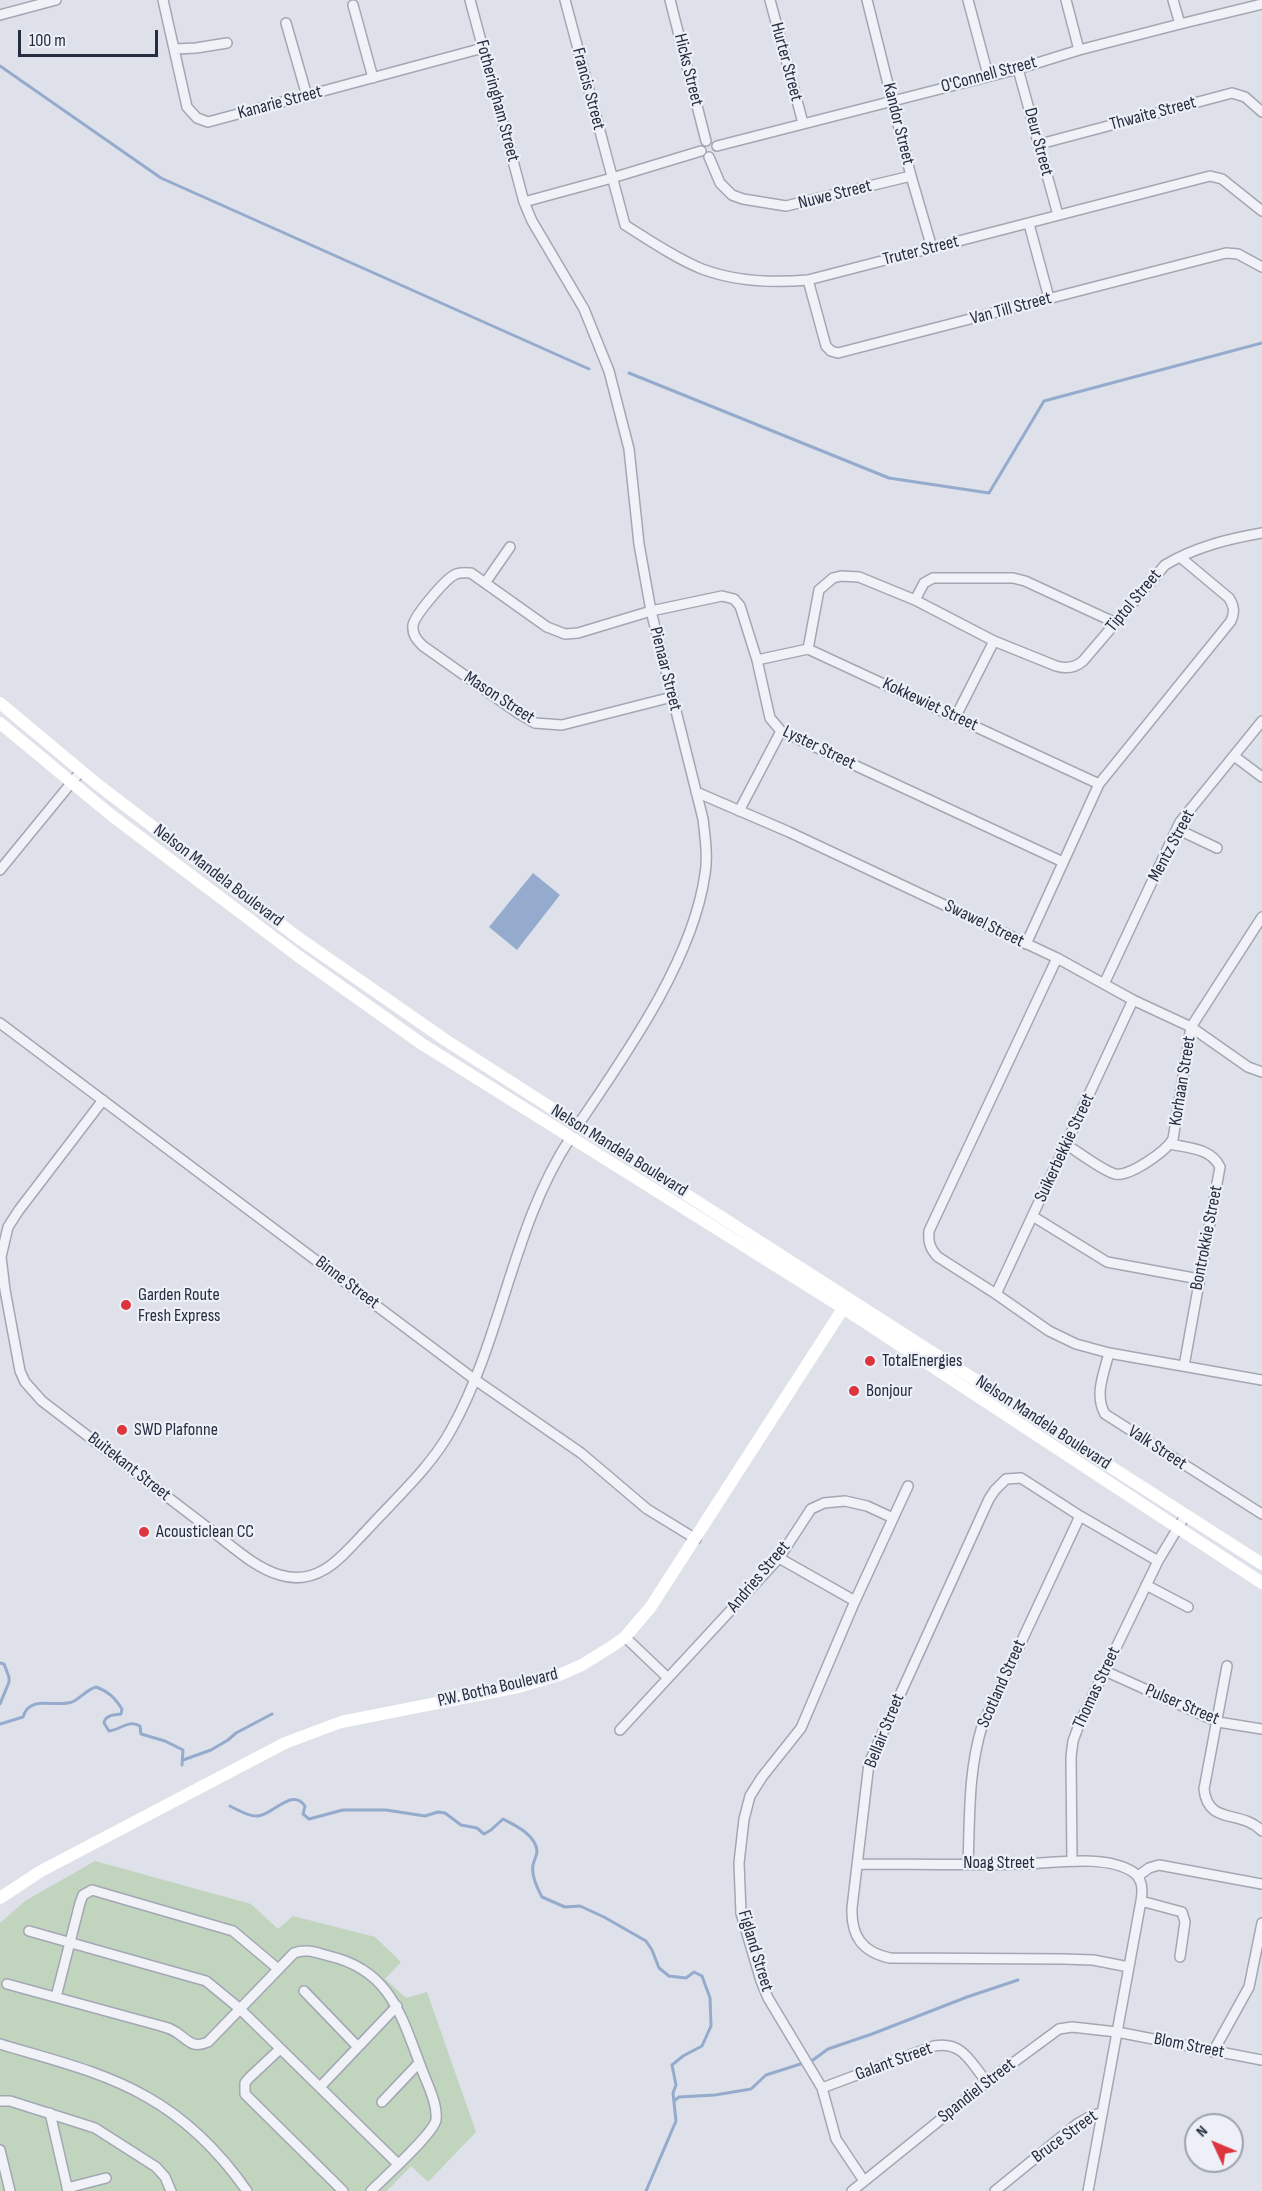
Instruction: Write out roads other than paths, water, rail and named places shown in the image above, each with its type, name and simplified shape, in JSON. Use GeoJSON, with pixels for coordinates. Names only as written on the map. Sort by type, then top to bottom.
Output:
{"type":"FeatureCollection","features":[{"type":"Feature","properties":{"kind":"street"},"geometry":{"type":"LineString","coordinates":[[0,15],[56,0]]}},
{"type":"Feature","properties":{"kind":"street","name":"Kanarie Street"},"geometry":{"type":"LineString","coordinates":[[163,0],[187,107],[201,121],[208,122],[483,48]]}},
{"type":"Feature","properties":{"kind":"street","name":"Fotheringham Street"},"geometry":{"type":"LineString","coordinates":[[470,0],[524,202]]}},
{"type":"Feature","properties":{"kind":"street","name":"Francis Street"},"geometry":{"type":"LineString","coordinates":[[565,0],[612,178]]}},
{"type":"Feature","properties":{"kind":"street","name":"Hicks Street"},"geometry":{"type":"LineString","coordinates":[[670,0],[706,141]]}},
{"type":"Feature","properties":{"kind":"street","name":"Hurter Street"},"geometry":{"type":"LineString","coordinates":[[770,0],[803,123]]}},
{"type":"Feature","properties":{"kind":"street","name":"Kandor Street"},"geometry":{"type":"LineString","coordinates":[[867,0],[911,176],[932,248]]}},
{"type":"Feature","properties":{"kind":"street"},"geometry":{"type":"LineString","coordinates":[[968,0],[988,75]]}},
{"type":"Feature","properties":{"kind":"street"},"geometry":{"type":"LineString","coordinates":[[1066,0],[1079,50]]}},
{"type":"Feature","properties":{"kind":"street"},"geometry":{"type":"LineString","coordinates":[[1173,0],[1179,24]]}},
{"type":"Feature","properties":{"kind":"street"},"geometry":{"type":"LineString","coordinates":[[353,4],[373,78]]}},
{"type":"Feature","properties":{"kind":"street","name":"O'Connell Street"},"geometry":{"type":"LineString","coordinates":[[717,146],[1262,4]]}},
{"type":"Feature","properties":{"kind":"street"},"geometry":{"type":"LineString","coordinates":[[286,22],[307,96]]}},
{"type":"Feature","properties":{"kind":"street"},"geometry":{"type":"LineString","coordinates":[[175,49],[227,43]]}},
{"type":"Feature","properties":{"kind":"street","name":"Deur Street"},"geometry":{"type":"LineString","coordinates":[[1018,69],[1058,215]]}},
{"type":"Feature","properties":{"kind":"street","name":"Thwaite Street"},"geometry":{"type":"LineString","coordinates":[[1040,144],[1232,93],[1245,97],[1262,112]]}},
{"type":"Feature","properties":{"kind":"street"},"geometry":{"type":"LineString","coordinates":[[706,141],[714,142],[717,146],[715,154],[709,157],[701,151],[701,145],[706,141]]}},
{"type":"Feature","properties":{"kind":"street"},"geometry":{"type":"LineString","coordinates":[[524,202],[701,151]]}},
{"type":"Feature","properties":{"kind":"street","name":"Nuwe Street"},"geometry":{"type":"LineString","coordinates":[[709,157],[720,183],[732,195],[743,200],[786,206],[911,176]]}},
{"type":"Feature","properties":{"kind":"street","name":"Truter Street"},"geometry":{"type":"LineString","coordinates":[[612,178],[625,225],[699,268],[731,276],[780,282],[808,279],[1210,176],[1222,179],[1262,211]]}},
{"type":"Feature","properties":{"kind":"street","name":"Pienaar Street"},"geometry":{"type":"LineString","coordinates":[[524,202],[532,221],[584,309],[609,371],[629,449],[639,544],[651,611],[705,836],[706,872],[682,954],[631,1044],[578,1125]]}},
{"type":"Feature","properties":{"kind":"street"},"geometry":{"type":"LineString","coordinates":[[1029,224],[1049,298]]}},
{"type":"Feature","properties":{"kind":"street","name":"Van Till Street"},"geometry":{"type":"LineString","coordinates":[[808,279],[826,346],[831,351],[838,352],[1226,253],[1238,254],[1262,267]]}},
{"type":"Feature","properties":{"kind":"street"},"geometry":{"type":"LineString","coordinates":[[1180,557],[1222,541],[1262,533]]}},
{"type":"Feature","properties":{"kind":"street"},"geometry":{"type":"LineString","coordinates":[[510,547],[485,583],[547,627],[565,634],[578,633],[651,611]]}},
{"type":"Feature","properties":{"kind":"street","name":"Tiptol Street"},"geometry":{"type":"LineString","coordinates":[[808,649],[816,595],[828,580],[841,576],[859,577],[915,600],[994,641],[1066,668],[1083,661],[1160,570],[1180,557],[1229,598],[1233,605],[1234,615],[1231,621],[1099,784],[1026,944]]}},
{"type":"Feature","properties":{"kind":"street","name":"Mason Street"},"geometry":{"type":"LineString","coordinates":[[485,583],[471,573],[456,574],[449,578],[417,616],[413,625],[414,634],[423,646],[518,714],[535,723],[562,725],[672,698]]}},
{"type":"Feature","properties":{"kind":"street"},"geometry":{"type":"LineString","coordinates":[[915,600],[924,583],[933,578],[1017,578],[1116,624]]}},
{"type":"Feature","properties":{"kind":"street","name":"Lyster Street"},"geometry":{"type":"LineString","coordinates":[[651,611],[722,596],[734,599],[740,606],[757,660],[770,718],[781,731],[1063,862]]}},
{"type":"Feature","properties":{"kind":"street"},"geometry":{"type":"LineString","coordinates":[[956,716],[994,641]]}},
{"type":"Feature","properties":{"kind":"street"},"geometry":{"type":"LineString","coordinates":[[757,660],[808,649]]}},
{"type":"Feature","properties":{"kind":"street","name":"Kokkewiet Street"},"geometry":{"type":"LineString","coordinates":[[808,649],[1099,784]]}},
{"type":"Feature","properties":{"kind":"street","name":"Nelson Mandela Boulevard"},"geometry":{"type":"LineString","coordinates":[[0,703],[81,771],[300,939],[447,1041],[716,1213],[846,1303],[1046,1433],[1262,1564]]}},
{"type":"Feature","properties":{"kind":"street","name":"Mentz Street"},"geometry":{"type":"LineString","coordinates":[[1104,984],[1177,829],[1187,813],[1262,721]]}},
{"type":"Feature","properties":{"kind":"street","name":"Nelson Mandela Boulevard"},"geometry":{"type":"LineString","coordinates":[[0,723],[111,816],[358,1000],[484,1084],[708,1224],[846,1303]]}},
{"type":"Feature","properties":{"kind":"street"},"geometry":{"type":"LineString","coordinates":[[739,811],[781,731]]}},
{"type":"Feature","properties":{"kind":"street"},"geometry":{"type":"LineString","coordinates":[[1234,756],[1262,777]]}},
{"type":"Feature","properties":{"kind":"street"},"geometry":{"type":"LineString","coordinates":[[0,870],[81,771]]}},
{"type":"Feature","properties":{"kind":"street","name":"Swawel Street"},"geometry":{"type":"LineString","coordinates":[[696,792],[1057,958],[1133,1000],[1191,1027],[1248,1067],[1262,1072]]}},
{"type":"Feature","properties":{"kind":"street"},"geometry":{"type":"LineString","coordinates":[[1177,829],[1217,848]]}},
{"type":"Feature","properties":{"kind":"street","name":"Korhaan Street"},"geometry":{"type":"LineString","coordinates":[[1067,1145],[1119,1174],[1157,1156],[1170,1144],[1173,1139],[1191,1027],[1262,917]]}},
{"type":"Feature","properties":{"kind":"street"},"geometry":{"type":"LineString","coordinates":[[1057,958],[929,1231],[928,1239],[931,1249],[938,1257],[1064,1339],[1109,1353],[1262,1380]]}},
{"type":"Feature","properties":{"kind":"street","name":"Suikerbekkie Street"},"geometry":{"type":"LineString","coordinates":[[996,1294],[1133,1000]]}},
{"type":"Feature","properties":{"kind":"street","name":"Binne Street"},"geometry":{"type":"LineString","coordinates":[[0,1023],[474,1379],[581,1453],[647,1509],[696,1539]]}},
{"type":"Feature","properties":{"kind":"street","name":"Buitekant Street"},"geometry":{"type":"LineString","coordinates":[[103,1100],[8,1227],[1,1257],[16,1359],[25,1382],[42,1401],[267,1571],[299,1579],[311,1577],[326,1570],[347,1551],[436,1452],[450,1432],[474,1379],[542,1188],[554,1162],[571,1137]]}},
{"type":"Feature","properties":{"kind":"street"},"geometry":{"type":"LineString","coordinates":[[571,1137],[578,1125]]}},
{"type":"Feature","properties":{"kind":"street","name":"Bontrokkie Street"},"geometry":{"type":"LineString","coordinates":[[1170,1144],[1210,1154],[1220,1167],[1184,1366]]}},
{"type":"Feature","properties":{"kind":"street"},"geometry":{"type":"LineString","coordinates":[[708,1224],[716,1213]]}},
{"type":"Feature","properties":{"kind":"street"},"geometry":{"type":"LineString","coordinates":[[1034,1216],[1107,1262],[1198,1279]]}},
{"type":"Feature","properties":{"kind":"street","name":"P.W. Botha Boulevard"},"geometry":{"type":"LineString","coordinates":[[0,1898],[41,1871],[285,1743],[341,1722],[540,1681],[582,1665],[624,1637],[650,1608],[696,1539],[846,1303]]}},
{"type":"Feature","properties":{"kind":"street","name":"Valk Street"},"geometry":{"type":"LineString","coordinates":[[1109,1353],[1100,1393],[1101,1406],[1105,1414],[1262,1514]]}},
{"type":"Feature","properties":{"kind":"street","name":"Nelson Mandela Boulevard"},"geometry":{"type":"LineString","coordinates":[[1046,1433],[1177,1528],[1262,1583]]}},
{"type":"Feature","properties":{"kind":"street","name":"Bellair Street"},"geometry":{"type":"LineString","coordinates":[[1130,1967],[1083,1960],[903,1959],[879,1956],[862,1943],[855,1934],[852,1923],[869,1763],[995,1490],[1006,1479],[1020,1478],[1080,1516],[1158,1560]]}},
{"type":"Feature","properties":{"kind":"street","name":"Figland Street"},"geometry":{"type":"LineString","coordinates":[[864,2181],[836,2139],[822,2088],[768,1998],[761,1981],[741,1913],[739,1863],[744,1820],[750,1796],[801,1728],[855,1601],[908,1486]]}},
{"type":"Feature","properties":{"kind":"street","name":"Andries Street"},"geometry":{"type":"LineString","coordinates":[[620,1730],[779,1558],[806,1515],[818,1504],[834,1501],[857,1503],[893,1518]]}},
{"type":"Feature","properties":{"kind":"street","name":"Scotland Street"},"geometry":{"type":"LineString","coordinates":[[968,1864],[971,1774],[982,1726],[1080,1516]]}},
{"type":"Feature","properties":{"kind":"street","name":"Thomas Street"},"geometry":{"type":"LineString","coordinates":[[1072,1861],[1070,1768],[1073,1741],[1158,1560],[1185,1516]]}},
{"type":"Feature","properties":{"kind":"street"},"geometry":{"type":"LineString","coordinates":[[779,1558],[855,1601]]}},
{"type":"Feature","properties":{"kind":"street"},"geometry":{"type":"LineString","coordinates":[[1146,1585],[1188,1607]]}},
{"type":"Feature","properties":{"kind":"street"},"geometry":{"type":"LineString","coordinates":[[624,1637],[668,1678]]}},
{"type":"Feature","properties":{"kind":"street"},"geometry":{"type":"LineString","coordinates":[[1227,1666],[1204,1789],[1205,1799],[1209,1807],[1216,1812],[1242,1819],[1262,1831]]}},
{"type":"Feature","properties":{"kind":"street","name":"Pulser Street"},"geometry":{"type":"LineString","coordinates":[[1105,1671],[1218,1722],[1262,1729]]}},
{"type":"Feature","properties":{"kind":"street","name":"Noag Street"},"geometry":{"type":"LineString","coordinates":[[857,1864],[1024,1864],[1072,1861],[1110,1865],[1126,1869],[1138,1876]]}},
{"type":"Feature","properties":{"kind":"street"},"geometry":{"type":"LineString","coordinates":[[1117,2032],[1141,1901],[1142,1888],[1138,1876],[1149,1868],[1159,1865],[1262,1884]]}},
{"type":"Feature","properties":{"kind":"street"},"geometry":{"type":"LineString","coordinates":[[56,1997],[83,1895],[92,1890],[233,1931],[277,1968]]}},
{"type":"Feature","properties":{"kind":"street"},"geometry":{"type":"LineString","coordinates":[[1141,1901],[1182,1912],[1185,1922],[1180,1957]]}},
{"type":"Feature","properties":{"kind":"street"},"geometry":{"type":"LineString","coordinates":[[1213,2052],[1249,1987],[1262,1923]]}},
{"type":"Feature","properties":{"kind":"street"},"geometry":{"type":"LineString","coordinates":[[30,1931],[206,1981],[239,2008],[398,2164]]}},
{"type":"Feature","properties":{"kind":"street"},"geometry":{"type":"LineString","coordinates":[[7,1984],[172,2030],[189,2044],[195,2045],[208,2042],[288,1956],[300,1950],[351,1962],[363,1969],[386,1991],[397,2006],[435,2109],[435,2123],[431,2130],[371,2191]]}},
{"type":"Feature","properties":{"kind":"street"},"geometry":{"type":"LineString","coordinates":[[304,1991],[358,2047]]}},
{"type":"Feature","properties":{"kind":"street"},"geometry":{"type":"LineString","coordinates":[[320,2087],[397,2006]]}},
{"type":"Feature","properties":{"kind":"street","name":"Spandiel Street"},"geometry":{"type":"LineString","coordinates":[[852,2191],[987,2082],[1059,2029],[1072,2026],[1117,2032]]}},
{"type":"Feature","properties":{"kind":"street","name":"Blom Street"},"geometry":{"type":"LineString","coordinates":[[1117,2032],[1262,2060]]}},
{"type":"Feature","properties":{"kind":"street","name":"Bruce Street"},"geometry":{"type":"LineString","coordinates":[[995,2191],[1077,2124],[1101,2113],[1117,2032]]}},
{"type":"Feature","properties":{"kind":"street"},"geometry":{"type":"LineString","coordinates":[[0,2044],[112,2079],[148,2097],[180,2119],[207,2143],[231,2168],[248,2191]]}},
{"type":"Feature","properties":{"kind":"street","name":"Galant Street"},"geometry":{"type":"LineString","coordinates":[[822,2088],[934,2046],[946,2044],[953,2045],[960,2050],[987,2082]]}},
{"type":"Feature","properties":{"kind":"street"},"geometry":{"type":"LineString","coordinates":[[280,2049],[245,2083],[245,2094],[344,2191]]}},
{"type":"Feature","properties":{"kind":"street"},"geometry":{"type":"LineString","coordinates":[[382,2102],[419,2064]]}},
{"type":"Feature","properties":{"kind":"street"},"geometry":{"type":"LineString","coordinates":[[0,2101],[10,2101],[95,2128],[156,2167],[165,2177],[171,2191]]}},
{"type":"Feature","properties":{"kind":"street"},"geometry":{"type":"LineString","coordinates":[[50,2113],[68,2190],[106,2178]]}},
{"type":"Feature","properties":{"kind":"street"},"geometry":{"type":"LineString","coordinates":[[1088,2191],[1101,2113]]}},
{"type":"Feature","properties":{"kind":"street"},"geometry":{"type":"LineString","coordinates":[[0,2150],[10,2191]]}},
{"type":"Feature","properties":{"kind":"water"},"geometry":{"type":"Polygon","coordinates":[[[533,873],[560,895],[517,950],[489,927],[533,873]]]}},
{"type":"Feature","properties":{"kind":"waterway"},"geometry":{"type":"LineString","coordinates":[[0,66],[161,178],[589,369]]}},
{"type":"Feature","properties":{"kind":"waterway"},"geometry":{"type":"LineString","coordinates":[[629,373],[889,478],[989,493],[1044,401],[1262,343]]}},
{"type":"Feature","properties":{"kind":"waterway"},"geometry":{"type":"LineString","coordinates":[[0,1663],[4,1664],[9,1677],[0,1704]]}},
{"type":"Feature","properties":{"kind":"waterway"},"geometry":{"type":"LineString","coordinates":[[0,1724],[23,1717],[31,1706],[72,1702],[96,1687],[111,1695],[122,1709],[121,1714],[106,1718],[104,1723],[109,1731],[128,1724],[136,1724],[140,1726],[141,1734],[165,1741],[183,1750],[182,1765]]}},
{"type":"Feature","properties":{"kind":"waterway"},"geometry":{"type":"LineString","coordinates":[[183,1760],[211,1750],[236,1733],[272,1714]]}},
{"type":"Feature","properties":{"kind":"waterway"},"geometry":{"type":"LineString","coordinates":[[230,1806],[247,1814],[258,1816],[294,1799],[305,1806],[303,1814],[309,1819],[343,1810],[386,1810],[425,1816],[438,1812],[445,1813],[461,1825],[477,1828],[484,1834],[503,1819],[524,1831],[536,1845],[537,1853],[533,1873],[542,1897],[565,1907],[580,1906],[646,1941],[659,1968],[669,1976],[686,1978],[694,1972],[702,1976],[710,1998],[711,2026],[702,2046],[672,2065],[676,2085],[673,2093],[676,2121],[646,2191]]}},
{"type":"Feature","properties":{"kind":"waterway"},"geometry":{"type":"LineString","coordinates":[[674,2101],[679,2097],[715,2095],[751,2089],[766,2075],[813,2060],[828,2049],[1018,1980]]}},
{"type":"Feature","properties":{"kind":"place","name":"Garden Route Fresh Express"},"geometry":{"type":"Point","coordinates":[126,1305]}},
{"type":"Feature","properties":{"kind":"place","name":"TotalEnergies"},"geometry":{"type":"Point","coordinates":[870,1361]}},
{"type":"Feature","properties":{"kind":"place","name":"Bonjour"},"geometry":{"type":"Point","coordinates":[854,1391]}},
{"type":"Feature","properties":{"kind":"place","name":"SWD Plafonne"},"geometry":{"type":"Point","coordinates":[122,1430]}},
{"type":"Feature","properties":{"kind":"place","name":"Acousticlean CC"},"geometry":{"type":"Point","coordinates":[144,1532]}}]}
